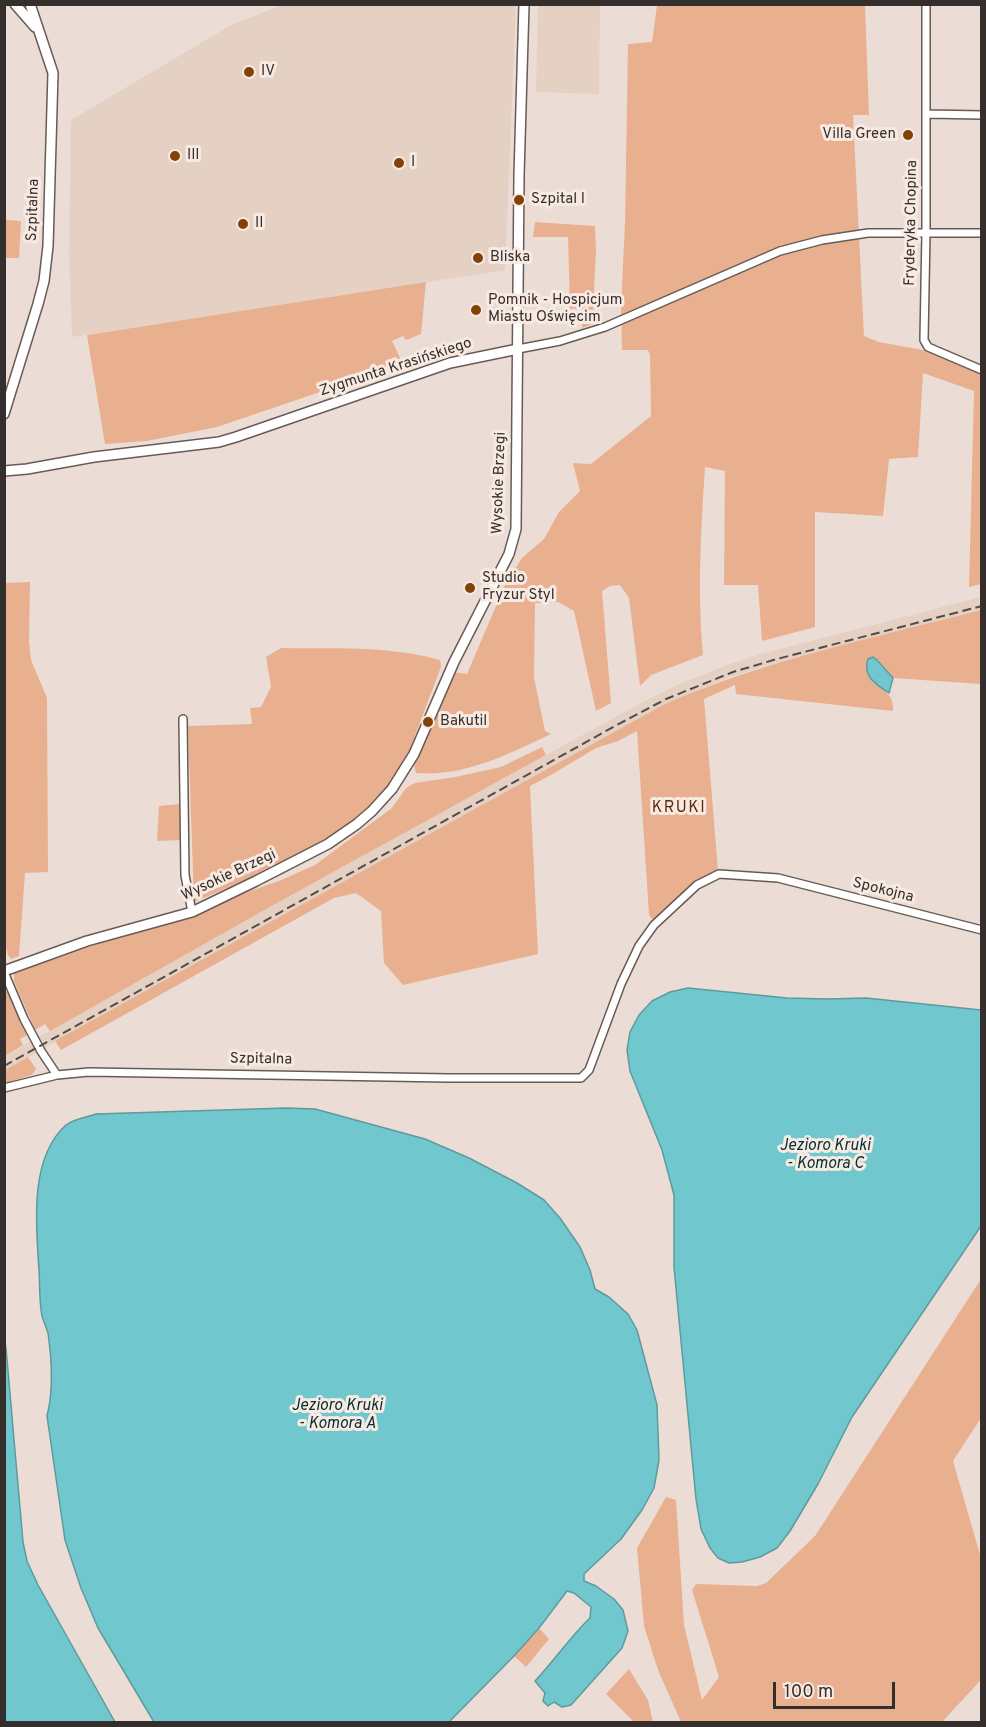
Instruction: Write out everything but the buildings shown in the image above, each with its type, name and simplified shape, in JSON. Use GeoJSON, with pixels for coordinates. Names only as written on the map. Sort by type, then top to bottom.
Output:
{"type":"FeatureCollection","features":[{"type":"Feature","properties":{"kind":"street"},"geometry":{"type":"LineString","coordinates":[[15,4],[42,36]]}},
{"type":"Feature","properties":{"kind":"street","name":"Szpitalna"},"geometry":{"type":"LineString","coordinates":[[4,414],[39,304],[48,246],[53,73],[30,4]]}},
{"type":"Feature","properties":{"kind":"street","name":"Wysokie Brzegi"},"geometry":{"type":"LineString","coordinates":[[4,971],[87,941],[192,912],[256,881],[342,835],[372,811],[404,772],[421,740],[454,662],[504,566],[516,529],[519,175],[524,4]]}},
{"type":"Feature","properties":{"kind":"street","name":"Fryderyka Chopina"},"geometry":{"type":"LineString","coordinates":[[926,4],[924,340],[928,347],[981,370]]}},
{"type":"Feature","properties":{"kind":"street"},"geometry":{"type":"LineString","coordinates":[[926,114],[981,115]]}},
{"type":"Feature","properties":{"kind":"street","name":"Zygmunta Krasińskiego"},"geometry":{"type":"LineString","coordinates":[[4,471],[94,457],[219,442],[450,363],[560,341],[605,327],[760,259],[801,245],[868,233],[981,233]]}},
{"type":"Feature","properties":{"kind":"street"},"geometry":{"type":"LineString","coordinates":[[183,719],[185,875],[192,912]]}},
{"type":"Feature","properties":{"kind":"street","name":"Spokojna"},"geometry":{"type":"LineString","coordinates":[[581,1078],[589,1070],[621,984],[639,946],[654,925],[697,885],[719,874],[778,878],[981,930]]}},
{"type":"Feature","properties":{"kind":"street"},"geometry":{"type":"LineString","coordinates":[[4,971],[24,1019],[57,1076]]}},
{"type":"Feature","properties":{"kind":"street","name":"Szpitalna"},"geometry":{"type":"LineString","coordinates":[[4,1088],[57,1076],[89,1072],[503,1079],[581,1078]]}},
{"type":"Feature","properties":{"kind":"shaded area"},"geometry":{"type":"Polygon","coordinates":[[[285,4],[516,5],[505,270],[72,337],[69,254],[71,120],[233,24],[285,4]]]}},
{"type":"Feature","properties":{"kind":"shaded area"},"geometry":{"type":"Polygon","coordinates":[[[538,5],[600,5],[599,94],[536,92],[538,5]]]}},
{"type":"Feature","properties":{"kind":"shaded area"},"geometry":{"type":"Polygon","coordinates":[[[657,5],[865,5],[869,115],[853,115],[864,336],[879,342],[923,350],[981,373],[981,584],[969,587],[974,391],[923,373],[918,457],[889,459],[883,516],[815,512],[815,627],[762,641],[758,585],[724,585],[725,471],[705,467],[700,584],[703,655],[651,675],[640,686],[629,598],[620,585],[610,586],[602,591],[611,703],[596,711],[574,611],[558,602],[535,603],[534,677],[545,731],[551,734],[469,768],[416,773],[414,765],[452,672],[467,674],[505,585],[522,558],[544,539],[559,512],[580,491],[573,463],[591,464],[651,416],[650,355],[648,350],[622,350],[621,306],[628,44],[652,42],[657,5]]]}},
{"type":"Feature","properties":{"kind":"shaded area"},"geometry":{"type":"Polygon","coordinates":[[[6,220],[21,221],[19,258],[5,258],[6,220]]]}},
{"type":"Feature","properties":{"kind":"shaded area"},"geometry":{"type":"Polygon","coordinates":[[[535,222],[595,226],[593,310],[599,309],[598,322],[582,328],[582,308],[570,309],[568,237],[533,237],[535,222]]]}},
{"type":"Feature","properties":{"kind":"shaded area"},"geometry":{"type":"Polygon","coordinates":[[[426,282],[421,334],[406,340],[403,336],[392,341],[401,360],[376,373],[217,427],[147,441],[105,444],[87,335],[426,282]]]}},
{"type":"Feature","properties":{"kind":"shaded area"},"geometry":{"type":"Polygon","coordinates":[[[30,582],[31,660],[47,698],[48,872],[25,873],[19,956],[11,959],[4,940],[4,583],[30,582]]]}},
{"type":"Feature","properties":{"kind":"shaded area"},"geometry":{"type":"Polygon","coordinates":[[[981,597],[981,610],[769,665],[730,677],[663,705],[5,1070],[5,1056],[277,903],[679,684],[761,654],[981,597]]]}},
{"type":"Feature","properties":{"kind":"shaded area"},"geometry":{"type":"Polygon","coordinates":[[[981,610],[981,684],[893,678],[878,660],[872,682],[890,696],[893,711],[736,694],[735,685],[704,699],[718,871],[696,880],[653,920],[649,915],[637,731],[618,741],[596,748],[530,786],[538,954],[403,985],[384,963],[381,911],[356,893],[334,898],[61,1050],[55,1041],[663,705],[740,675],[780,663],[860,640],[981,610]]]}},
{"type":"Feature","properties":{"kind":"shaded area"},"geometry":{"type":"Polygon","coordinates":[[[281,648],[401,652],[440,660],[441,667],[395,788],[338,841],[194,902],[188,726],[252,724],[250,708],[261,707],[271,687],[266,657],[281,648]]]}},
{"type":"Feature","properties":{"kind":"shaded area"},"geometry":{"type":"Polygon","coordinates":[[[542,747],[546,755],[50,1031],[45,1024],[35,1030],[14,981],[14,973],[279,881],[315,865],[392,808],[406,788],[415,783],[501,767],[542,747]]]}},
{"type":"Feature","properties":{"kind":"shaded area"},"geometry":{"type":"Polygon","coordinates":[[[180,804],[182,840],[157,841],[159,806],[180,804]]]}},
{"type":"Feature","properties":{"kind":"shaded area"},"geometry":{"type":"Polygon","coordinates":[[[8,991],[27,1035],[20,1039],[23,1045],[5,1056],[5,993],[8,991]]]}},
{"type":"Feature","properties":{"kind":"shaded area"},"geometry":{"type":"Polygon","coordinates":[[[28,1057],[36,1069],[32,1075],[5,1083],[5,1070],[28,1057]]]}},
{"type":"Feature","properties":{"kind":"shaded area"},"geometry":{"type":"Polygon","coordinates":[[[981,1279],[981,1418],[953,1461],[981,1558],[982,1668],[980,1681],[942,1722],[681,1722],[658,1670],[644,1626],[637,1548],[666,1497],[676,1500],[684,1625],[702,1700],[719,1677],[692,1590],[696,1584],[757,1586],[766,1583],[815,1536],[981,1279]]]}},
{"type":"Feature","properties":{"kind":"shaded area"},"geometry":{"type":"Polygon","coordinates":[[[539,1628],[549,1639],[526,1667],[514,1656],[539,1628]]]}},
{"type":"Feature","properties":{"kind":"shaded area"},"geometry":{"type":"Polygon","coordinates":[[[629,1669],[648,1700],[653,1722],[634,1722],[606,1694],[629,1669]]]}},
{"type":"Feature","properties":{"kind":"water"},"geometry":{"type":"Polygon","coordinates":[[[873,657],[893,678],[889,693],[869,676],[868,659],[873,657]]]}},
{"type":"Feature","properties":{"kind":"water","name":"Jezioro Kruki - Komora C"},"geometry":{"type":"Polygon","coordinates":[[[688,988],[787,998],[866,998],[981,1010],[981,1226],[852,1417],[818,1484],[790,1531],[777,1548],[760,1557],[742,1562],[729,1563],[718,1558],[710,1548],[701,1529],[696,1499],[674,1267],[674,1195],[662,1150],[630,1071],[627,1050],[630,1032],[639,1015],[652,1001],[670,992],[688,988]]]}},
{"type":"Feature","properties":{"kind":"water","name":"Jezioro Kruki - Komora A"},"geometry":{"type":"Polygon","coordinates":[[[315,1109],[425,1139],[469,1158],[544,1200],[580,1247],[595,1289],[609,1297],[628,1314],[637,1330],[657,1405],[659,1460],[654,1488],[642,1510],[621,1539],[584,1574],[584,1581],[596,1586],[614,1599],[623,1610],[628,1631],[622,1648],[571,1705],[562,1707],[554,1702],[548,1706],[543,1701],[545,1693],[535,1681],[590,1618],[591,1607],[574,1593],[567,1591],[514,1656],[449,1722],[154,1722],[98,1628],[81,1588],[65,1540],[47,1416],[51,1396],[51,1364],[48,1333],[40,1305],[36,1213],[40,1174],[46,1155],[54,1139],[66,1125],[96,1114],[315,1109]]]}},
{"type":"Feature","properties":{"kind":"water"},"geometry":{"type":"Polygon","coordinates":[[[5,1342],[23,1542],[27,1561],[38,1585],[115,1722],[5,1722],[5,1342]]]}},
{"type":"Feature","properties":{"kind":"railway"},"geometry":{"type":"LineString","coordinates":[[4,1066],[666,699],[733,672],[777,659],[982,606]]}},
{"type":"Feature","properties":{"kind":"place","name":"IV"},"geometry":{"type":"Point","coordinates":[249,72]}},
{"type":"Feature","properties":{"kind":"place","name":"Villa Green"},"geometry":{"type":"Point","coordinates":[908,135]}},
{"type":"Feature","properties":{"kind":"place","name":"III"},"geometry":{"type":"Point","coordinates":[175,156]}},
{"type":"Feature","properties":{"kind":"place","name":"I"},"geometry":{"type":"Point","coordinates":[399,163]}},
{"type":"Feature","properties":{"kind":"place","name":"Szpital I"},"geometry":{"type":"Point","coordinates":[519,200]}},
{"type":"Feature","properties":{"kind":"place","name":"II"},"geometry":{"type":"Point","coordinates":[243,224]}},
{"type":"Feature","properties":{"kind":"place","name":"Bliska"},"geometry":{"type":"Point","coordinates":[478,258]}},
{"type":"Feature","properties":{"kind":"place","name":"Pomnik - Hospicjum Miastu Oświęcim"},"geometry":{"type":"Point","coordinates":[476,310]}},
{"type":"Feature","properties":{"kind":"place","name":"Studio Fryzur Styl"},"geometry":{"type":"Point","coordinates":[470,588]}},
{"type":"Feature","properties":{"kind":"place","name":"Bakutil"},"geometry":{"type":"Point","coordinates":[428,722]}},
{"type":"Feature","properties":{"kind":"district","name":"KRUKI"},"geometry":{"type":"Point","coordinates":[679,809]}}]}
